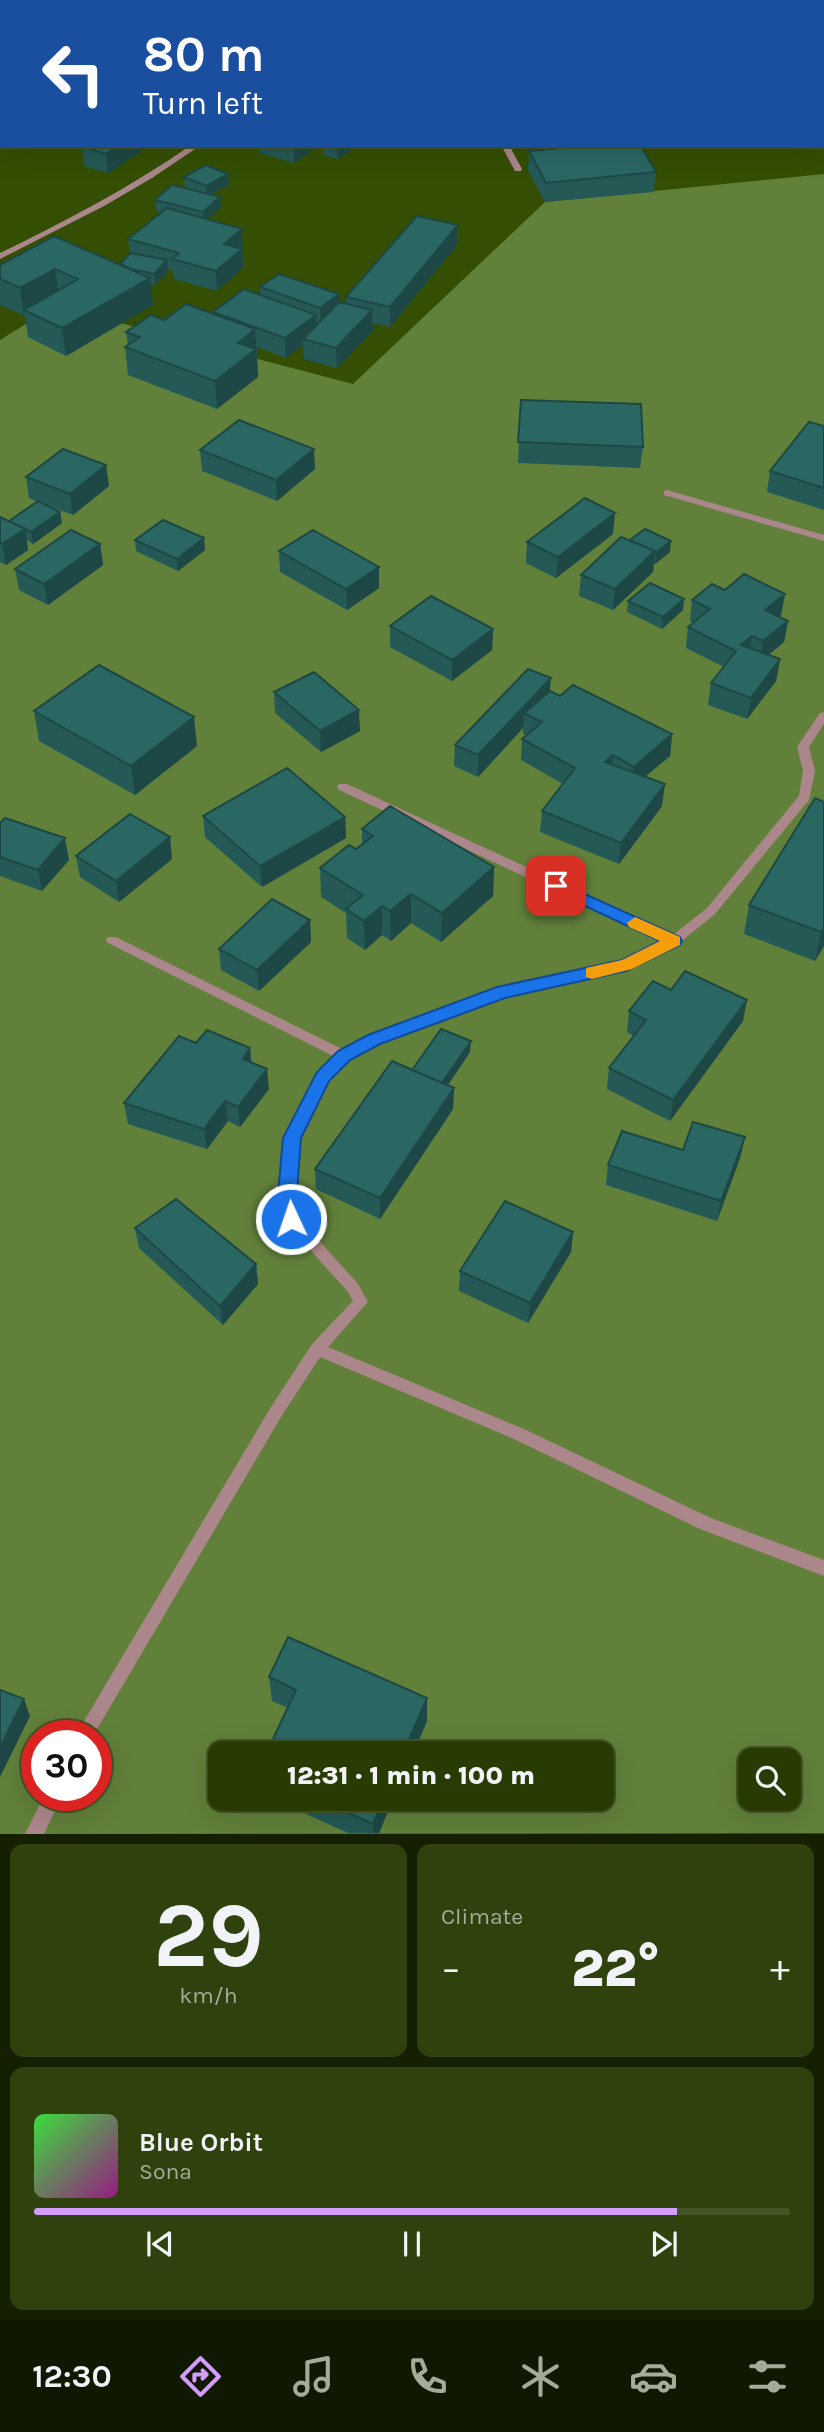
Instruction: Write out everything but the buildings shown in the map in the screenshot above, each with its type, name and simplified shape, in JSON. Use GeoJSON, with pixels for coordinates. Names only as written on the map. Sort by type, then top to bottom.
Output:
{"type":"FeatureCollection","features":[{"type":"Feature","properties":{"kind":"street"},"geometry":{"type":"LineString","coordinates":[[0,256],[98,207],[163,169],[194,147]]}},
{"type":"Feature","properties":{"kind":"street"},"geometry":{"type":"LineString","coordinates":[[506,147],[518,169]]}},
{"type":"Feature","properties":{"kind":"street"},"geometry":{"type":"LineString","coordinates":[[667,493],[824,538]]}},
{"type":"Feature","properties":{"kind":"street"},"geometry":{"type":"LineString","coordinates":[[93,1720],[317,1349],[360,1302],[353,1288],[291,1219],[286,1206],[292,1138],[323,1077],[344,1056],[374,1040],[503,992],[626,965],[674,941],[711,911],[805,797],[808,771],[803,747],[824,716]]}},
{"type":"Feature","properties":{"kind":"street"},"geometry":{"type":"LineString","coordinates":[[343,788],[674,941]]}},
{"type":"Feature","properties":{"kind":"street"},"geometry":{"type":"LineString","coordinates":[[112,940],[344,1056]]}},
{"type":"Feature","properties":{"kind":"street"},"geometry":{"type":"LineString","coordinates":[[317,1349],[519,1434],[706,1524],[824,1568]]}},
{"type":"Feature","properties":{"kind":"street"},"geometry":{"type":"LineString","coordinates":[[34,1833],[45,1811]]}},
{"type":"Feature","properties":{"kind":"green space"},"geometry":{"type":"Polygon","coordinates":[[[824,174],[824,1833],[0,1834],[0,340],[55,306],[353,384],[545,202],[824,174]]]}},
{"type":"Feature","properties":{"kind":"slow traffic"},"geometry":{"type":"LineString","coordinates":[[592,973],[626,965],[674,941],[635,923]]}},
{"type":"Feature","properties":{"kind":"route"},"geometry":{"type":"LineString","coordinates":[[291,1219],[286,1206],[292,1138],[323,1077],[344,1056],[374,1040],[503,992],[626,965],[674,941],[556,886]]}}]}
